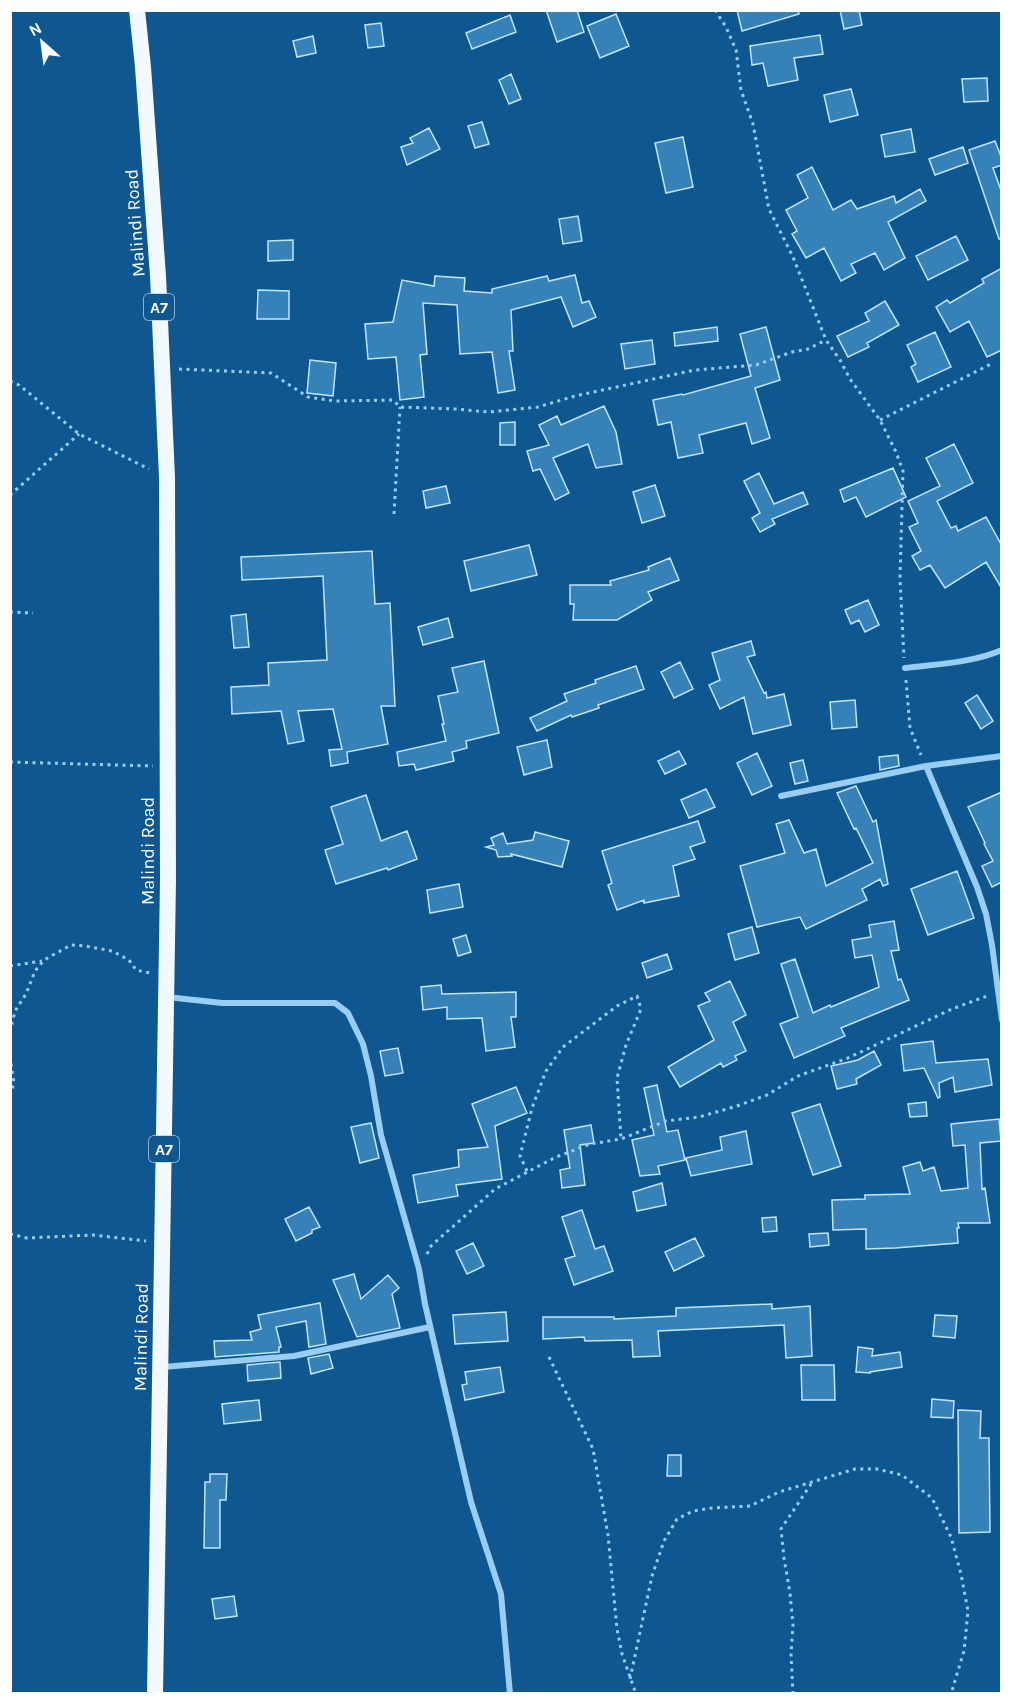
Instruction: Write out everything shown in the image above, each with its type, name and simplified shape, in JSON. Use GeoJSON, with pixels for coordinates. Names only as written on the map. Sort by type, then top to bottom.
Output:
{"type":"FeatureCollection","features":[{"type":"Feature","properties":{"kind":"highway","name":"Malindi Road"},"geometry":{"type":"LineString","coordinates":[[137,10],[158,276],[167,478],[167,975],[155,1694]]}},
{"type":"Feature","properties":{"kind":"street"},"geometry":{"type":"LineString","coordinates":[[904,668],[949,663],[1002,650]]}},
{"type":"Feature","properties":{"kind":"street"},"geometry":{"type":"LineString","coordinates":[[781,796],[926,766],[1002,756]]}},
{"type":"Feature","properties":{"kind":"street"},"geometry":{"type":"LineString","coordinates":[[926,766],[977,887],[986,914],[1002,1020]]}},
{"type":"Feature","properties":{"kind":"street"},"geometry":{"type":"LineString","coordinates":[[166,997],[222,1003],[335,1003],[348,1013],[363,1044],[381,1135],[418,1269],[471,1502],[501,1594],[510,1694]]}},
{"type":"Feature","properties":{"kind":"street"},"geometry":{"type":"LineString","coordinates":[[159,1367],[294,1356],[430,1327]]}},
{"type":"Feature","properties":{"kind":"path"},"geometry":{"type":"LineString","coordinates":[[715,10],[726,27],[736,50],[741,90],[753,124],[769,208],[793,257],[826,340],[850,379],[880,420],[903,471],[900,578],[904,668],[910,728],[926,766]]}},
{"type":"Feature","properties":{"kind":"path"},"geometry":{"type":"LineString","coordinates":[[162,369],[271,373],[308,397],[335,401],[393,400],[400,407],[488,412],[538,407],[575,396],[695,370],[756,365],[792,352],[808,349],[826,340]]}},
{"type":"Feature","properties":{"kind":"path"},"geometry":{"type":"LineString","coordinates":[[880,420],[993,363]]}},
{"type":"Feature","properties":{"kind":"path"},"geometry":{"type":"LineString","coordinates":[[10,381],[79,434],[167,478]]}},
{"type":"Feature","properties":{"kind":"path"},"geometry":{"type":"LineString","coordinates":[[393,514],[400,407]]}},
{"type":"Feature","properties":{"kind":"path"},"geometry":{"type":"LineString","coordinates":[[10,495],[79,434]]}},
{"type":"Feature","properties":{"kind":"path"},"geometry":{"type":"LineString","coordinates":[[10,612],[33,613]]}},
{"type":"Feature","properties":{"kind":"path"},"geometry":{"type":"LineString","coordinates":[[10,762],[168,767]]}},
{"type":"Feature","properties":{"kind":"path"},"geometry":{"type":"LineString","coordinates":[[10,966],[44,960],[70,945],[112,951],[129,960],[136,970],[143,973],[167,975]]}},
{"type":"Feature","properties":{"kind":"path"},"geometry":{"type":"LineString","coordinates":[[10,1032],[15,1011],[26,994],[35,971],[44,960]]}},
{"type":"Feature","properties":{"kind":"path"},"geometry":{"type":"LineString","coordinates":[[418,1269],[431,1246],[495,1189],[556,1157],[590,1144],[621,1139],[666,1121],[699,1117],[767,1095],[798,1076],[848,1058],[952,1010],[997,993]]}},
{"type":"Feature","properties":{"kind":"path"},"geometry":{"type":"LineString","coordinates":[[527,1171],[520,1156],[532,1108],[546,1071],[563,1047],[617,1006],[637,996],[641,1009],[626,1046],[617,1078],[621,1139]]}},
{"type":"Feature","properties":{"kind":"path"},"geometry":{"type":"LineString","coordinates":[[10,1056],[14,1084],[10,1093]]}},
{"type":"Feature","properties":{"kind":"path"},"geometry":{"type":"LineString","coordinates":[[10,1234],[27,1238],[93,1235],[162,1243]]}},
{"type":"Feature","properties":{"kind":"path"},"geometry":{"type":"LineString","coordinates":[[549,1357],[593,1449],[608,1535],[617,1629],[622,1654],[636,1694]]}},
{"type":"Feature","properties":{"kind":"path"},"geometry":{"type":"LineString","coordinates":[[630,1679],[652,1576],[664,1541],[677,1520],[693,1511],[750,1506],[779,1492],[855,1469],[877,1469],[902,1475],[932,1498],[951,1537],[968,1611],[964,1651],[951,1694]]}},
{"type":"Feature","properties":{"kind":"path"},"geometry":{"type":"LineString","coordinates":[[793,1694],[791,1654],[793,1625],[782,1529],[812,1483]]}},
{"type":"Feature","properties":{"kind":"building"},"geometry":{"type":"Polygon","coordinates":[[[546,10],[577,10],[584,32],[557,42],[546,10]]]}},
{"type":"Feature","properties":{"kind":"building"},"geometry":{"type":"Polygon","coordinates":[[[737,10],[798,10],[799,14],[742,31],[737,10]]]}},
{"type":"Feature","properties":{"kind":"building"},"geometry":{"type":"Polygon","coordinates":[[[840,10],[859,10],[862,25],[844,29],[840,10]]]}},
{"type":"Feature","properties":{"kind":"building"},"geometry":{"type":"Polygon","coordinates":[[[616,14],[629,46],[600,58],[587,26],[616,14]]]}},
{"type":"Feature","properties":{"kind":"building"},"geometry":{"type":"Polygon","coordinates":[[[510,15],[516,32],[472,49],[466,33],[510,15]]]}},
{"type":"Feature","properties":{"kind":"building"},"geometry":{"type":"Polygon","coordinates":[[[381,23],[384,46],[368,48],[365,25],[381,23]]]}},
{"type":"Feature","properties":{"kind":"building"},"geometry":{"type":"Polygon","coordinates":[[[820,35],[823,54],[794,58],[798,80],[768,86],[763,63],[752,65],[750,46],[820,35]]]}},
{"type":"Feature","properties":{"kind":"building"},"geometry":{"type":"Polygon","coordinates":[[[313,36],[316,53],[297,57],[293,41],[313,36]]]}},
{"type":"Feature","properties":{"kind":"building"},"geometry":{"type":"Polygon","coordinates":[[[511,74],[521,99],[509,104],[499,80],[511,74]]]}},
{"type":"Feature","properties":{"kind":"building"},"geometry":{"type":"Polygon","coordinates":[[[987,78],[988,101],[964,102],[962,79],[987,78]]]}},
{"type":"Feature","properties":{"kind":"building"},"geometry":{"type":"Polygon","coordinates":[[[851,89],[858,115],[830,122],[824,95],[851,89]]]}},
{"type":"Feature","properties":{"kind":"building"},"geometry":{"type":"Polygon","coordinates":[[[482,122],[489,144],[475,148],[468,126],[482,122]]]}},
{"type":"Feature","properties":{"kind":"building"},"geometry":{"type":"Polygon","coordinates":[[[429,128],[440,149],[407,165],[401,147],[413,143],[410,138],[429,128]]]}},
{"type":"Feature","properties":{"kind":"building"},"geometry":{"type":"Polygon","coordinates":[[[911,129],[915,152],[885,157],[881,135],[911,129]]]}},
{"type":"Feature","properties":{"kind":"building"},"geometry":{"type":"Polygon","coordinates":[[[683,137],[693,187],[666,193],[655,143],[683,137]]]}},
{"type":"Feature","properties":{"kind":"building"},"geometry":{"type":"Polygon","coordinates":[[[995,141],[1002,159],[1002,165],[993,168],[1002,193],[1002,239],[999,239],[969,150],[995,141]]]}},
{"type":"Feature","properties":{"kind":"building"},"geometry":{"type":"Polygon","coordinates":[[[963,147],[968,163],[935,175],[929,159],[963,147]]]}},
{"type":"Feature","properties":{"kind":"building"},"geometry":{"type":"Polygon","coordinates":[[[812,167],[833,210],[851,200],[857,209],[894,196],[896,203],[920,189],[926,201],[888,222],[905,258],[884,270],[875,253],[851,264],[856,273],[841,281],[824,248],[806,258],[792,234],[797,231],[786,210],[808,198],[797,175],[812,167]]]}},
{"type":"Feature","properties":{"kind":"building"},"geometry":{"type":"Polygon","coordinates":[[[578,216],[582,241],[563,244],[559,219],[578,216]]]}},
{"type":"Feature","properties":{"kind":"building"},"geometry":{"type":"Polygon","coordinates":[[[956,236],[968,260],[928,280],[916,256],[956,236]]]}},
{"type":"Feature","properties":{"kind":"building"},"geometry":{"type":"Polygon","coordinates":[[[293,240],[293,260],[268,261],[268,241],[293,240]]]}},
{"type":"Feature","properties":{"kind":"building"},"geometry":{"type":"Polygon","coordinates":[[[1002,268],[1002,350],[987,357],[969,321],[950,332],[936,307],[947,300],[950,303],[984,283],[982,279],[1002,268]]]}},
{"type":"Feature","properties":{"kind":"building"},"geometry":{"type":"Polygon","coordinates":[[[575,275],[582,303],[589,301],[596,317],[573,327],[561,297],[511,310],[513,351],[509,351],[515,390],[498,393],[492,352],[460,354],[457,305],[423,303],[427,354],[420,355],[424,397],[400,400],[396,357],[368,359],[365,324],[393,322],[402,280],[434,286],[435,276],[465,278],[464,291],[492,293],[492,289],[547,276],[549,281],[575,275]]]}},
{"type":"Feature","properties":{"kind":"building"},"geometry":{"type":"Polygon","coordinates":[[[258,290],[289,291],[289,319],[257,319],[258,290]]]}},
{"type":"Feature","properties":{"kind":"building"},"geometry":{"type":"Polygon","coordinates":[[[885,301],[899,325],[867,343],[869,347],[848,357],[837,336],[869,321],[865,313],[885,301]]]}},
{"type":"Feature","properties":{"kind":"building"},"geometry":{"type":"Polygon","coordinates":[[[717,327],[718,341],[675,346],[674,333],[717,327]]]}},
{"type":"Feature","properties":{"kind":"building"},"geometry":{"type":"Polygon","coordinates":[[[766,327],[780,380],[755,388],[770,438],[752,444],[746,423],[699,435],[703,453],[678,458],[671,422],[658,425],[653,400],[683,395],[751,376],[740,334],[766,327]]]}},
{"type":"Feature","properties":{"kind":"building"},"geometry":{"type":"Polygon","coordinates":[[[935,332],[951,367],[918,382],[911,367],[916,364],[907,345],[935,332]]]}},
{"type":"Feature","properties":{"kind":"building"},"geometry":{"type":"Polygon","coordinates":[[[652,340],[655,364],[625,369],[621,344],[652,340]]]}},
{"type":"Feature","properties":{"kind":"building"},"geometry":{"type":"Polygon","coordinates":[[[310,360],[336,363],[333,396],[307,393],[310,360]]]}},
{"type":"Feature","properties":{"kind":"building"},"geometry":{"type":"Polygon","coordinates":[[[604,406],[616,432],[622,464],[596,468],[588,444],[553,458],[569,493],[555,500],[540,469],[533,471],[527,451],[549,445],[539,425],[557,416],[561,425],[604,406]]]}},
{"type":"Feature","properties":{"kind":"building"},"geometry":{"type":"Polygon","coordinates":[[[515,422],[515,445],[500,445],[500,423],[515,422]]]}},
{"type":"Feature","properties":{"kind":"building"},"geometry":{"type":"Polygon","coordinates":[[[954,444],[973,483],[937,501],[951,528],[956,526],[958,531],[986,517],[1002,546],[1002,589],[986,562],[945,588],[930,565],[920,570],[912,556],[921,551],[909,527],[918,523],[908,501],[940,486],[926,458],[954,444]]]}},
{"type":"Feature","properties":{"kind":"building"},"geometry":{"type":"Polygon","coordinates":[[[893,468],[906,497],[866,517],[856,497],[844,502],[840,490],[893,468]]]}},
{"type":"Feature","properties":{"kind":"building"},"geometry":{"type":"Polygon","coordinates":[[[759,473],[774,504],[803,492],[808,504],[772,519],[775,524],[760,532],[752,518],[760,513],[744,481],[759,473]]]}},
{"type":"Feature","properties":{"kind":"building"},"geometry":{"type":"Polygon","coordinates":[[[655,485],[665,516],[642,523],[633,492],[655,485]]]}},
{"type":"Feature","properties":{"kind":"building"},"geometry":{"type":"Polygon","coordinates":[[[446,486],[450,503],[426,508],[423,491],[446,486]]]}},
{"type":"Feature","properties":{"kind":"building"},"geometry":{"type":"Polygon","coordinates":[[[529,545],[537,575],[471,591],[464,561],[529,545]]]}},
{"type":"Feature","properties":{"kind":"building"},"geometry":{"type":"Polygon","coordinates":[[[372,551],[375,604],[390,603],[395,706],[381,706],[388,744],[347,752],[348,763],[331,766],[329,750],[342,749],[333,709],[298,711],[304,741],[288,744],[281,711],[232,714],[231,687],[269,685],[268,663],[327,660],[323,576],[242,580],[241,557],[372,551]]]}},
{"type":"Feature","properties":{"kind":"building"},"geometry":{"type":"Polygon","coordinates":[[[670,558],[679,580],[648,592],[652,600],[617,620],[573,620],[574,604],[570,604],[570,585],[611,585],[610,581],[649,570],[648,567],[670,558]]]}},
{"type":"Feature","properties":{"kind":"building"},"geometry":{"type":"Polygon","coordinates":[[[868,600],[879,625],[865,632],[859,620],[851,624],[845,610],[868,600]]]}},
{"type":"Feature","properties":{"kind":"building"},"geometry":{"type":"Polygon","coordinates":[[[246,614],[249,647],[234,648],[231,616],[246,614]]]}},
{"type":"Feature","properties":{"kind":"building"},"geometry":{"type":"Polygon","coordinates":[[[448,618],[453,637],[423,645],[418,627],[448,618]]]}},
{"type":"Feature","properties":{"kind":"building"},"geometry":{"type":"Polygon","coordinates":[[[751,641],[755,655],[747,657],[764,693],[766,692],[767,698],[784,694],[791,725],[753,734],[744,697],[720,709],[709,685],[720,680],[712,653],[751,641]]]}},
{"type":"Feature","properties":{"kind":"building"},"geometry":{"type":"Polygon","coordinates":[[[484,661],[499,733],[466,741],[467,748],[452,752],[454,761],[416,770],[414,764],[399,766],[397,752],[446,741],[438,696],[458,692],[452,668],[484,661]]]}},
{"type":"Feature","properties":{"kind":"building"},"geometry":{"type":"Polygon","coordinates":[[[680,662],[693,689],[674,698],[661,672],[680,662]]]}},
{"type":"Feature","properties":{"kind":"building"},"geometry":{"type":"Polygon","coordinates":[[[636,666],[644,689],[598,705],[599,708],[572,717],[571,715],[537,731],[530,718],[567,701],[564,694],[596,683],[595,680],[636,666]]]}},
{"type":"Feature","properties":{"kind":"building"},"geometry":{"type":"Polygon","coordinates":[[[977,695],[993,721],[981,729],[965,703],[977,695]]]}},
{"type":"Feature","properties":{"kind":"building"},"geometry":{"type":"Polygon","coordinates":[[[855,700],[857,727],[832,729],[830,702],[855,700]]]}},
{"type":"Feature","properties":{"kind":"building"},"geometry":{"type":"Polygon","coordinates":[[[547,740],[552,767],[524,775],[517,747],[547,740]]]}},
{"type":"Feature","properties":{"kind":"building"},"geometry":{"type":"Polygon","coordinates":[[[679,751],[686,764],[665,774],[658,761],[679,751]]]}},
{"type":"Feature","properties":{"kind":"building"},"geometry":{"type":"Polygon","coordinates":[[[757,753],[772,786],[752,795],[737,763],[757,753]]]}},
{"type":"Feature","properties":{"kind":"building"},"geometry":{"type":"Polygon","coordinates":[[[898,755],[899,766],[880,770],[879,757],[898,755]]]}},
{"type":"Feature","properties":{"kind":"building"},"geometry":{"type":"Polygon","coordinates":[[[803,760],[808,781],[795,784],[790,763],[803,760]]]}},
{"type":"Feature","properties":{"kind":"building"},"geometry":{"type":"Polygon","coordinates":[[[856,786],[873,822],[876,820],[888,884],[883,886],[880,879],[862,889],[867,900],[806,929],[800,917],[757,927],[740,866],[785,853],[776,824],[789,820],[804,853],[816,849],[826,886],[873,863],[837,793],[856,786]]]}},
{"type":"Feature","properties":{"kind":"building"},"geometry":{"type":"Polygon","coordinates":[[[706,789],[715,807],[689,818],[681,800],[706,789]]]}},
{"type":"Feature","properties":{"kind":"building"},"geometry":{"type":"Polygon","coordinates":[[[1002,792],[1002,882],[992,887],[982,866],[993,861],[968,807],[1002,792]]]}},
{"type":"Feature","properties":{"kind":"building"},"geometry":{"type":"Polygon","coordinates":[[[366,795],[381,841],[407,831],[417,859],[388,870],[387,868],[336,884],[325,850],[343,844],[331,807],[366,795]]]}},
{"type":"Feature","properties":{"kind":"building"},"geometry":{"type":"Polygon","coordinates":[[[698,821],[705,842],[690,847],[695,859],[673,866],[679,896],[644,903],[644,900],[617,910],[608,885],[612,883],[602,851],[698,821]]]}},
{"type":"Feature","properties":{"kind":"building"},"geometry":{"type":"Polygon","coordinates":[[[535,832],[569,841],[562,867],[511,854],[512,856],[498,857],[496,850],[486,847],[494,845],[491,838],[503,833],[507,844],[533,840],[535,832]]]}},
{"type":"Feature","properties":{"kind":"building"},"geometry":{"type":"Polygon","coordinates":[[[957,871],[974,918],[928,935],[911,889],[957,871]]]}},
{"type":"Feature","properties":{"kind":"building"},"geometry":{"type":"Polygon","coordinates":[[[459,884],[463,907],[430,913],[427,890],[459,884]]]}},
{"type":"Feature","properties":{"kind":"building"},"geometry":{"type":"Polygon","coordinates":[[[894,921],[899,950],[891,951],[898,980],[901,979],[909,1000],[841,1028],[845,1036],[794,1058],[780,1024],[798,1017],[781,964],[795,959],[813,1013],[830,1005],[831,1007],[879,987],[872,955],[855,958],[852,940],[871,937],[869,925],[894,921]]]}},
{"type":"Feature","properties":{"kind":"building"},"geometry":{"type":"Polygon","coordinates":[[[752,927],[759,953],[735,960],[728,934],[752,927]]]}},
{"type":"Feature","properties":{"kind":"building"},"geometry":{"type":"Polygon","coordinates":[[[466,935],[471,952],[458,956],[453,939],[466,935]]]}},
{"type":"Feature","properties":{"kind":"building"},"geometry":{"type":"Polygon","coordinates":[[[667,954],[672,969],[647,978],[642,963],[667,954]]]}},
{"type":"Feature","properties":{"kind":"building"},"geometry":{"type":"Polygon","coordinates":[[[730,981],[746,1015],[733,1022],[746,1051],[735,1056],[737,1060],[723,1067],[721,1063],[680,1087],[668,1067],[714,1040],[698,1006],[710,1001],[705,993],[730,981]]]}},
{"type":"Feature","properties":{"kind":"building"},"geometry":{"type":"Polygon","coordinates":[[[441,985],[442,994],[516,992],[516,1017],[511,1017],[515,1047],[486,1051],[482,1018],[447,1019],[447,1007],[423,1010],[421,987],[441,985]]]}},
{"type":"Feature","properties":{"kind":"building"},"geometry":{"type":"Polygon","coordinates":[[[933,1041],[936,1063],[988,1059],[992,1085],[955,1092],[953,1077],[939,1083],[940,1097],[938,1098],[924,1068],[904,1071],[901,1045],[933,1041]]]}},
{"type":"Feature","properties":{"kind":"building"},"geometry":{"type":"Polygon","coordinates":[[[398,1048],[403,1073],[385,1076],[380,1051],[398,1048]]]}},
{"type":"Feature","properties":{"kind":"building"},"geometry":{"type":"Polygon","coordinates":[[[874,1051],[881,1065],[856,1079],[857,1084],[837,1089],[831,1066],[858,1060],[874,1051]]]}},
{"type":"Feature","properties":{"kind":"building"},"geometry":{"type":"Polygon","coordinates":[[[657,1085],[667,1132],[678,1130],[685,1160],[658,1166],[660,1174],[640,1176],[632,1140],[654,1135],[644,1088],[657,1085]]]}},
{"type":"Feature","properties":{"kind":"building"},"geometry":{"type":"Polygon","coordinates":[[[516,1087],[527,1113],[495,1126],[502,1179],[456,1185],[458,1196],[418,1203],[413,1175],[459,1167],[458,1150],[488,1147],[472,1104],[516,1087]]]}},
{"type":"Feature","properties":{"kind":"building"},"geometry":{"type":"Polygon","coordinates":[[[926,1102],[927,1116],[910,1117],[908,1104],[926,1102]]]}},
{"type":"Feature","properties":{"kind":"building"},"geometry":{"type":"Polygon","coordinates":[[[820,1104],[841,1166],[813,1175],[792,1113],[820,1104]]]}},
{"type":"Feature","properties":{"kind":"building"},"geometry":{"type":"Polygon","coordinates":[[[999,1119],[1001,1141],[980,1143],[982,1189],[985,1188],[990,1223],[958,1223],[958,1243],[895,1248],[866,1249],[866,1229],[833,1230],[832,1200],[865,1199],[865,1195],[910,1194],[903,1167],[920,1162],[923,1171],[934,1167],[941,1191],[968,1188],[965,1145],[953,1146],[951,1124],[999,1119]]]}},
{"type":"Feature","properties":{"kind":"building"},"geometry":{"type":"Polygon","coordinates":[[[371,1123],[379,1158],[360,1163],[351,1127],[371,1123]]]}},
{"type":"Feature","properties":{"kind":"building"},"geometry":{"type":"Polygon","coordinates":[[[591,1125],[594,1143],[580,1145],[585,1185],[562,1188],[560,1170],[570,1168],[564,1130],[591,1125]]]}},
{"type":"Feature","properties":{"kind":"building"},"geometry":{"type":"Polygon","coordinates":[[[746,1131],[752,1164],[691,1176],[686,1158],[722,1150],[720,1137],[746,1131]]]}},
{"type":"Feature","properties":{"kind":"building"},"geometry":{"type":"Polygon","coordinates":[[[662,1183],[666,1205],[637,1211],[633,1192],[662,1183]]]}},
{"type":"Feature","properties":{"kind":"building"},"geometry":{"type":"Polygon","coordinates":[[[309,1207],[320,1227],[296,1241],[285,1219],[309,1207]]]}},
{"type":"Feature","properties":{"kind":"building"},"geometry":{"type":"Polygon","coordinates":[[[582,1210],[595,1249],[604,1246],[613,1271],[574,1285],[565,1259],[575,1256],[562,1217],[582,1210]]]}},
{"type":"Feature","properties":{"kind":"building"},"geometry":{"type":"Polygon","coordinates":[[[776,1217],[777,1231],[763,1232],[762,1218],[776,1217]]]}},
{"type":"Feature","properties":{"kind":"building"},"geometry":{"type":"Polygon","coordinates":[[[828,1233],[829,1245],[810,1247],[809,1234],[828,1233]]]}},
{"type":"Feature","properties":{"kind":"building"},"geometry":{"type":"Polygon","coordinates":[[[695,1238],[704,1256],[674,1271],[665,1252],[695,1238]]]}},
{"type":"Feature","properties":{"kind":"building"},"geometry":{"type":"Polygon","coordinates":[[[473,1243],[484,1266],[467,1274],[456,1251],[473,1243]]]}},
{"type":"Feature","properties":{"kind":"building"},"geometry":{"type":"Polygon","coordinates":[[[354,1274],[361,1299],[388,1275],[399,1288],[392,1294],[400,1328],[357,1337],[333,1280],[354,1274]]]}},
{"type":"Feature","properties":{"kind":"building"},"geometry":{"type":"Polygon","coordinates":[[[320,1303],[326,1344],[309,1347],[306,1321],[276,1327],[281,1347],[279,1347],[279,1352],[215,1357],[214,1341],[252,1340],[250,1332],[261,1329],[258,1315],[320,1303]]]}},
{"type":"Feature","properties":{"kind":"building"},"geometry":{"type":"Polygon","coordinates":[[[772,1304],[772,1309],[810,1306],[812,1356],[786,1358],[784,1325],[658,1331],[660,1356],[633,1357],[632,1340],[585,1341],[584,1337],[543,1339],[543,1317],[614,1317],[614,1319],[676,1316],[676,1308],[772,1304]]]}},
{"type":"Feature","properties":{"kind":"building"},"geometry":{"type":"Polygon","coordinates":[[[506,1312],[508,1341],[455,1344],[453,1315],[506,1312]]]}},
{"type":"Feature","properties":{"kind":"building"},"geometry":{"type":"Polygon","coordinates":[[[935,1315],[957,1316],[955,1338],[933,1336],[935,1315]]]}},
{"type":"Feature","properties":{"kind":"building"},"geometry":{"type":"Polygon","coordinates":[[[858,1347],[873,1349],[872,1356],[900,1352],[902,1367],[870,1373],[856,1372],[858,1347]]]}},
{"type":"Feature","properties":{"kind":"building"},"geometry":{"type":"Polygon","coordinates":[[[329,1354],[333,1368],[311,1374],[308,1358],[329,1354]]]}},
{"type":"Feature","properties":{"kind":"building"},"geometry":{"type":"Polygon","coordinates":[[[280,1362],[281,1378],[248,1381],[247,1365],[280,1362]]]}},
{"type":"Feature","properties":{"kind":"building"},"geometry":{"type":"Polygon","coordinates":[[[801,1365],[834,1365],[835,1400],[802,1400],[801,1365]]]}},
{"type":"Feature","properties":{"kind":"building"},"geometry":{"type":"Polygon","coordinates":[[[500,1367],[504,1392],[465,1400],[462,1385],[467,1384],[465,1372],[500,1367]]]}},
{"type":"Feature","properties":{"kind":"building"},"geometry":{"type":"Polygon","coordinates":[[[932,1399],[954,1401],[953,1418],[931,1417],[932,1399]]]}},
{"type":"Feature","properties":{"kind":"building"},"geometry":{"type":"Polygon","coordinates":[[[259,1400],[261,1420],[224,1424],[222,1404],[259,1400]]]}},
{"type":"Feature","properties":{"kind":"building"},"geometry":{"type":"Polygon","coordinates":[[[958,1410],[981,1411],[980,1438],[989,1438],[990,1532],[959,1533],[958,1410]]]}},
{"type":"Feature","properties":{"kind":"building"},"geometry":{"type":"Polygon","coordinates":[[[668,1455],[681,1455],[681,1476],[667,1476],[668,1455]]]}},
{"type":"Feature","properties":{"kind":"building"},"geometry":{"type":"Polygon","coordinates":[[[210,1474],[227,1474],[226,1500],[220,1500],[220,1548],[204,1548],[205,1482],[210,1482],[210,1474]]]}},
{"type":"Feature","properties":{"kind":"building"},"geometry":{"type":"Polygon","coordinates":[[[234,1596],[237,1616],[215,1619],[212,1599],[234,1596]]]}}]}
